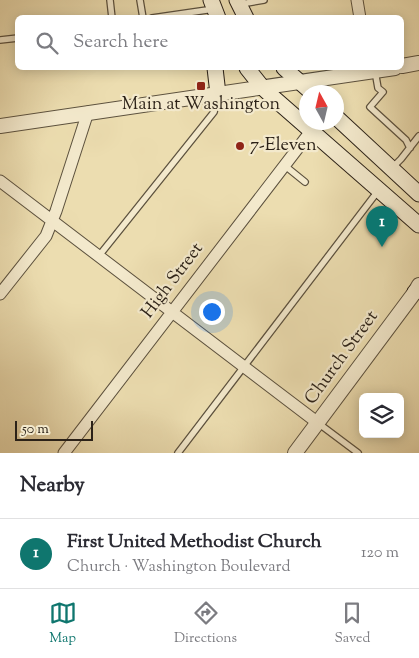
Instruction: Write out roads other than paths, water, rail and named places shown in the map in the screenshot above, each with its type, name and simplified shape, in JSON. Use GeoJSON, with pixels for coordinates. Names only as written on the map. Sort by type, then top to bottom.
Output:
{"type":"FeatureCollection","features":[{"type":"Feature","properties":{"kind":"main road"},"geometry":{"type":"LineString","coordinates":[[214,70],[218,94]]}},
{"type":"Feature","properties":{"kind":"main road"},"geometry":{"type":"LineString","coordinates":[[249,70],[262,87],[299,113]]}},
{"type":"Feature","properties":{"kind":"main road"},"geometry":{"type":"LineString","coordinates":[[286,70],[303,85]]}},
{"type":"Feature","properties":{"kind":"main road"},"geometry":{"type":"LineString","coordinates":[[344,124],[419,194]]}},
{"type":"Feature","properties":{"kind":"main road"},"geometry":{"type":"LineString","coordinates":[[311,130],[419,224]]}},
{"type":"Feature","properties":{"kind":"street"},"geometry":{"type":"LineString","coordinates":[[357,0],[360,15]]}},
{"type":"Feature","properties":{"kind":"street"},"geometry":{"type":"LineString","coordinates":[[404,66],[419,63]]}},
{"type":"Feature","properties":{"kind":"street"},"geometry":{"type":"LineString","coordinates":[[0,126],[370,70]]}},
{"type":"Feature","properties":{"kind":"street"},"geometry":{"type":"LineString","coordinates":[[0,294],[46,236],[88,112]]}},
{"type":"Feature","properties":{"kind":"street","name":"High Street"},"geometry":{"type":"LineString","coordinates":[[64,453],[311,130]]}},
{"type":"Feature","properties":{"kind":"street"},"geometry":{"type":"LineString","coordinates":[[0,181],[318,423]]}},
{"type":"Feature","properties":{"kind":"street","name":"Church Street"},"geometry":{"type":"LineString","coordinates":[[295,453],[418,290]]}},
{"type":"Feature","properties":{"kind":"lane"},"geometry":{"type":"LineString","coordinates":[[110,0],[112,15]]}},
{"type":"Feature","properties":{"kind":"lane"},"geometry":{"type":"LineString","coordinates":[[140,0],[142,15]]}},
{"type":"Feature","properties":{"kind":"lane"},"geometry":{"type":"LineString","coordinates":[[240,7],[264,0]]}},
{"type":"Feature","properties":{"kind":"lane"},"geometry":{"type":"LineString","coordinates":[[179,15],[214,11]]}},
{"type":"Feature","properties":{"kind":"lane"},"geometry":{"type":"LineString","coordinates":[[0,40],[15,38]]}},
{"type":"Feature","properties":{"kind":"lane"},"geometry":{"type":"LineString","coordinates":[[370,70],[378,88],[383,92],[370,107],[406,140],[410,148]]}},
{"type":"Feature","properties":{"kind":"lane"},"geometry":{"type":"LineString","coordinates":[[98,257],[214,112],[218,94]]}},
{"type":"Feature","properties":{"kind":"lane"},"geometry":{"type":"LineString","coordinates":[[392,169],[419,136]]}},
{"type":"Feature","properties":{"kind":"lane"},"geometry":{"type":"LineString","coordinates":[[284,165],[305,182]]}},
{"type":"Feature","properties":{"kind":"lane"},"geometry":{"type":"LineString","coordinates":[[178,453],[380,190]]}},
{"type":"Feature","properties":{"kind":"lane"},"geometry":{"type":"LineString","coordinates":[[318,423],[358,453]]}},
{"type":"Feature","properties":{"kind":"place","name":"Main at Washington"},"geometry":{"type":"Point","coordinates":[201,86]}},
{"type":"Feature","properties":{"kind":"place","name":"7-Eleven"},"geometry":{"type":"Point","coordinates":[240,146]}},
{"type":"Feature","properties":{"kind":"place","name":"First United Methodist Church"},"geometry":{"type":"Point","coordinates":[382,247]}}]}
